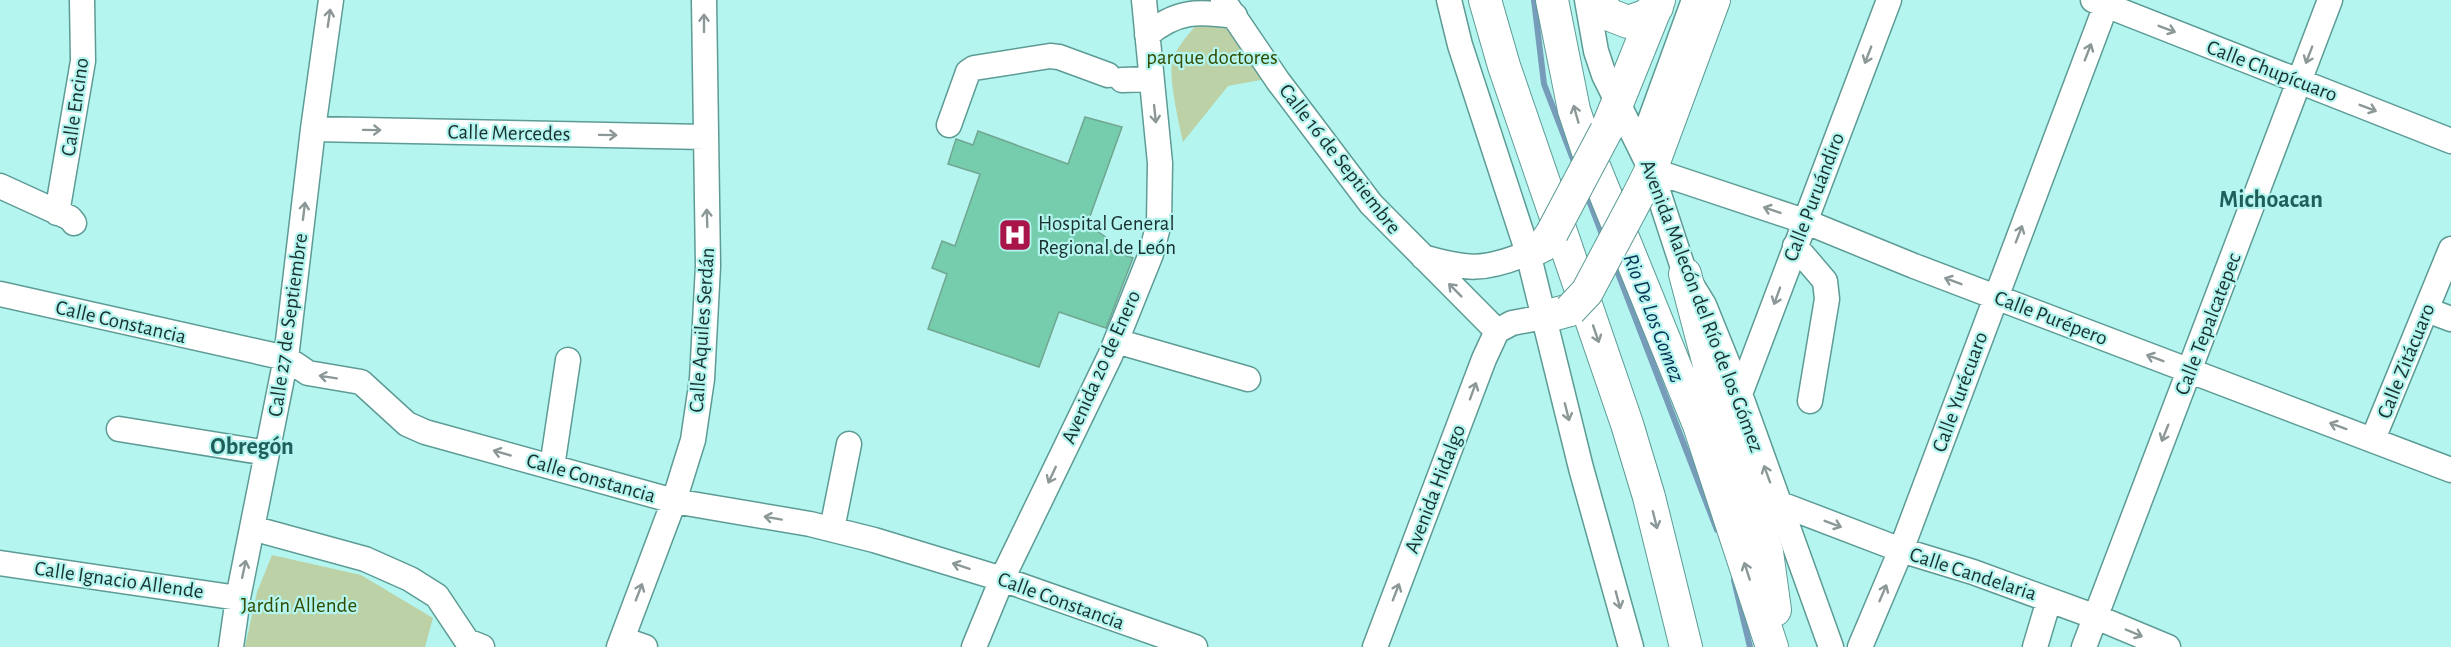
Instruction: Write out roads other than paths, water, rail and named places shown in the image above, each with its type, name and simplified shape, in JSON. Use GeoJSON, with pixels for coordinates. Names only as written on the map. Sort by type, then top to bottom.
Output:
{"type":"FeatureCollection","features":[{"type":"Feature","properties":{"kind":"main road"},"geometry":{"type":"LineString","coordinates":[[1463,0],[1520,153],[1554,224]]}},
{"type":"Feature","properties":{"kind":"main road"},"geometry":{"type":"LineString","coordinates":[[1485,0],[1554,224],[1627,424],[1649,497],[1686,647]]}},
{"type":"Feature","properties":{"kind":"main road"},"geometry":{"type":"LineString","coordinates":[[1552,0],[1574,111],[1587,149],[1699,426],[1772,647]]}},
{"type":"Feature","properties":{"kind":"main road"},"geometry":{"type":"LineString","coordinates":[[1596,0],[1610,15],[1628,22],[1645,16],[1661,2]]}},
{"type":"Feature","properties":{"kind":"main road"},"geometry":{"type":"LineString","coordinates":[[1557,314],[1587,292],[1643,171],[1714,0]]}},
{"type":"Feature","properties":{"kind":"main road"},"geometry":{"type":"LineString","coordinates":[[1528,253],[1547,242],[1554,224],[1615,117],[1661,2]]}},
{"type":"Feature","properties":{"kind":"main road"},"geometry":{"type":"LineString","coordinates":[[1685,273],[1709,365],[1767,552],[1778,647]]}},
{"type":"Feature","properties":{"kind":"street","name":"Calle Encino"},"geometry":{"type":"LineString","coordinates":[[0,186],[66,218],[82,61],[82,0]]}},
{"type":"Feature","properties":{"kind":"street","name":"Calle 27 de Septiembre"},"geometry":{"type":"LineString","coordinates":[[231,647],[238,598],[286,358],[331,0]]}},
{"type":"Feature","properties":{"kind":"street","name":"Calle Aquiles Serdán"},"geometry":{"type":"LineString","coordinates":[[620,643],[674,501],[693,440],[702,379],[708,266],[704,0]]}},
{"type":"Feature","properties":{"kind":"street","name":"Avenida 20 de Enero"},"geometry":{"type":"LineString","coordinates":[[974,647],[1002,579],[1116,341],[1151,254],[1159,224],[1160,163],[1143,0]]}},
{"type":"Feature","properties":{"kind":"street"},"geometry":{"type":"LineString","coordinates":[[1449,0],[1460,45],[1528,253],[1557,314],[1581,468],[1631,647]]}},
{"type":"Feature","properties":{"kind":"street","name":"Avenida Malecón del Río de los Gómez"},"geometry":{"type":"LineString","coordinates":[[1587,0],[1596,51],[1615,117],[1643,171],[1685,273],[1707,313],[1740,393],[1831,647]]}},
{"type":"Feature","properties":{"kind":"street"},"geometry":{"type":"LineString","coordinates":[[1643,171],[1694,0]]}},
{"type":"Feature","properties":{"kind":"street","name":"Calle Puruándiro"},"geometry":{"type":"LineString","coordinates":[[1740,393],[1889,0]]}},
{"type":"Feature","properties":{"kind":"street","name":"Calle Tepalcatepec"},"geometry":{"type":"LineString","coordinates":[[2084,647],[2330,0]]}},
{"type":"Feature","properties":{"kind":"street","name":"Calle Chupícuaro"},"geometry":{"type":"LineString","coordinates":[[2102,2],[2451,141]]}},
{"type":"Feature","properties":{"kind":"street","name":"Calle Yurécuaro"},"geometry":{"type":"LineString","coordinates":[[1860,647],[1901,550],[2102,2]]}},
{"type":"Feature","properties":{"kind":"street"},"geometry":{"type":"LineString","coordinates":[[1146,35],[1168,20],[1185,14],[1229,8]]}},
{"type":"Feature","properties":{"kind":"street","name":"Calle 16 de Septiembre"},"geometry":{"type":"LineString","coordinates":[[1229,8],[1278,81],[1371,204],[1497,332]]}},
{"type":"Feature","properties":{"kind":"street"},"geometry":{"type":"LineString","coordinates":[[949,125],[968,72],[974,68],[1050,56],[1059,57],[1115,77],[1151,79]]}},
{"type":"Feature","properties":{"kind":"street","name":"Calle Mercedes"},"geometry":{"type":"LineString","coordinates":[[313,129],[705,137]]}},
{"type":"Feature","properties":{"kind":"street","name":"Calle Purépero"},"geometry":{"type":"LineString","coordinates":[[1643,171],[1804,221],[1995,297],[2451,470]]}},
{"type":"Feature","properties":{"kind":"street"},"geometry":{"type":"LineString","coordinates":[[1795,246],[1825,281],[1827,300],[1810,401]]}},
{"type":"Feature","properties":{"kind":"street","name":"Calle Zitácuaro"},"geometry":{"type":"LineString","coordinates":[[2373,439],[2451,249]]}},
{"type":"Feature","properties":{"kind":"street"},"geometry":{"type":"LineString","coordinates":[[1422,257],[1460,267],[1484,267],[1528,253]]}},
{"type":"Feature","properties":{"kind":"street","name":"Calle Constancia"},"geometry":{"type":"LineString","coordinates":[[0,294],[286,358],[308,373],[362,382],[407,424],[425,432],[674,501],[832,529],[874,540],[1002,579],[1195,647]]}},
{"type":"Feature","properties":{"kind":"street"},"geometry":{"type":"LineString","coordinates":[[2427,310],[2451,319]]}},
{"type":"Feature","properties":{"kind":"street"},"geometry":{"type":"LineString","coordinates":[[1497,332],[1512,323],[1557,314]]}},
{"type":"Feature","properties":{"kind":"street","name":"Avenida Hidalgo"},"geometry":{"type":"LineString","coordinates":[[1375,647],[1484,359],[1497,332]]}},
{"type":"Feature","properties":{"kind":"street"},"geometry":{"type":"LineString","coordinates":[[1116,341],[1248,379]]}},
{"type":"Feature","properties":{"kind":"street"},"geometry":{"type":"LineString","coordinates":[[552,467],[568,360]]}},
{"type":"Feature","properties":{"kind":"street"},"geometry":{"type":"LineString","coordinates":[[119,429],[267,453]]}},
{"type":"Feature","properties":{"kind":"street"},"geometry":{"type":"LineString","coordinates":[[832,529],[849,444]]}},
{"type":"Feature","properties":{"kind":"street","name":"Calle Candelaria"},"geometry":{"type":"LineString","coordinates":[[1778,503],[1901,550],[1973,572],[2096,617],[2168,647]]}},
{"type":"Feature","properties":{"kind":"street"},"geometry":{"type":"LineString","coordinates":[[252,528],[365,559],[410,579],[437,596],[467,641],[482,647]]}},
{"type":"Feature","properties":{"kind":"street","name":"Calle Ignacio Allende"},"geometry":{"type":"LineString","coordinates":[[0,563],[238,598]]}},
{"type":"Feature","properties":{"kind":"street"},"geometry":{"type":"LineString","coordinates":[[2035,647],[2049,600]]}},
{"type":"Feature","properties":{"kind":"street"},"geometry":{"type":"LineString","coordinates":[[620,643],[645,647]]}},
{"type":"Feature","properties":{"kind":"waterway","name":"Rio De Los Gomez"},"geometry":{"type":"LineString","coordinates":[[1534,0],[1544,84],[1576,167]]}},
{"type":"Feature","properties":{"kind":"waterway","name":"Rio De Los Gomez"},"geometry":{"type":"LineString","coordinates":[[1585,190],[1603,237]]}},
{"type":"Feature","properties":{"kind":"waterway","name":"Rio De Los Gomez"},"geometry":{"type":"LineString","coordinates":[[1614,263],[1717,530]]}},
{"type":"Feature","properties":{"kind":"waterway","name":"Rio De Los Gomez"},"geometry":{"type":"LineString","coordinates":[[1734,580],[1750,647]]}},
{"type":"Feature","properties":{"kind":"place","name":"Hospital General Regional de León"},"geometry":{"type":"Point","coordinates":[1015,235]}},
{"type":"Feature","properties":{"kind":"district","name":"Michoacan"},"geometry":{"type":"Point","coordinates":[2271,200]}},
{"type":"Feature","properties":{"kind":"district","name":"Obregón"},"geometry":{"type":"Point","coordinates":[252,447]}},
{"type":"Feature","properties":{"kind":"park label","name":"parque doctores"},"geometry":{"type":"Point","coordinates":[1212,57]}},
{"type":"Feature","properties":{"kind":"park label","name":"Jardín Allende"},"geometry":{"type":"Point","coordinates":[299,605]}}]}
